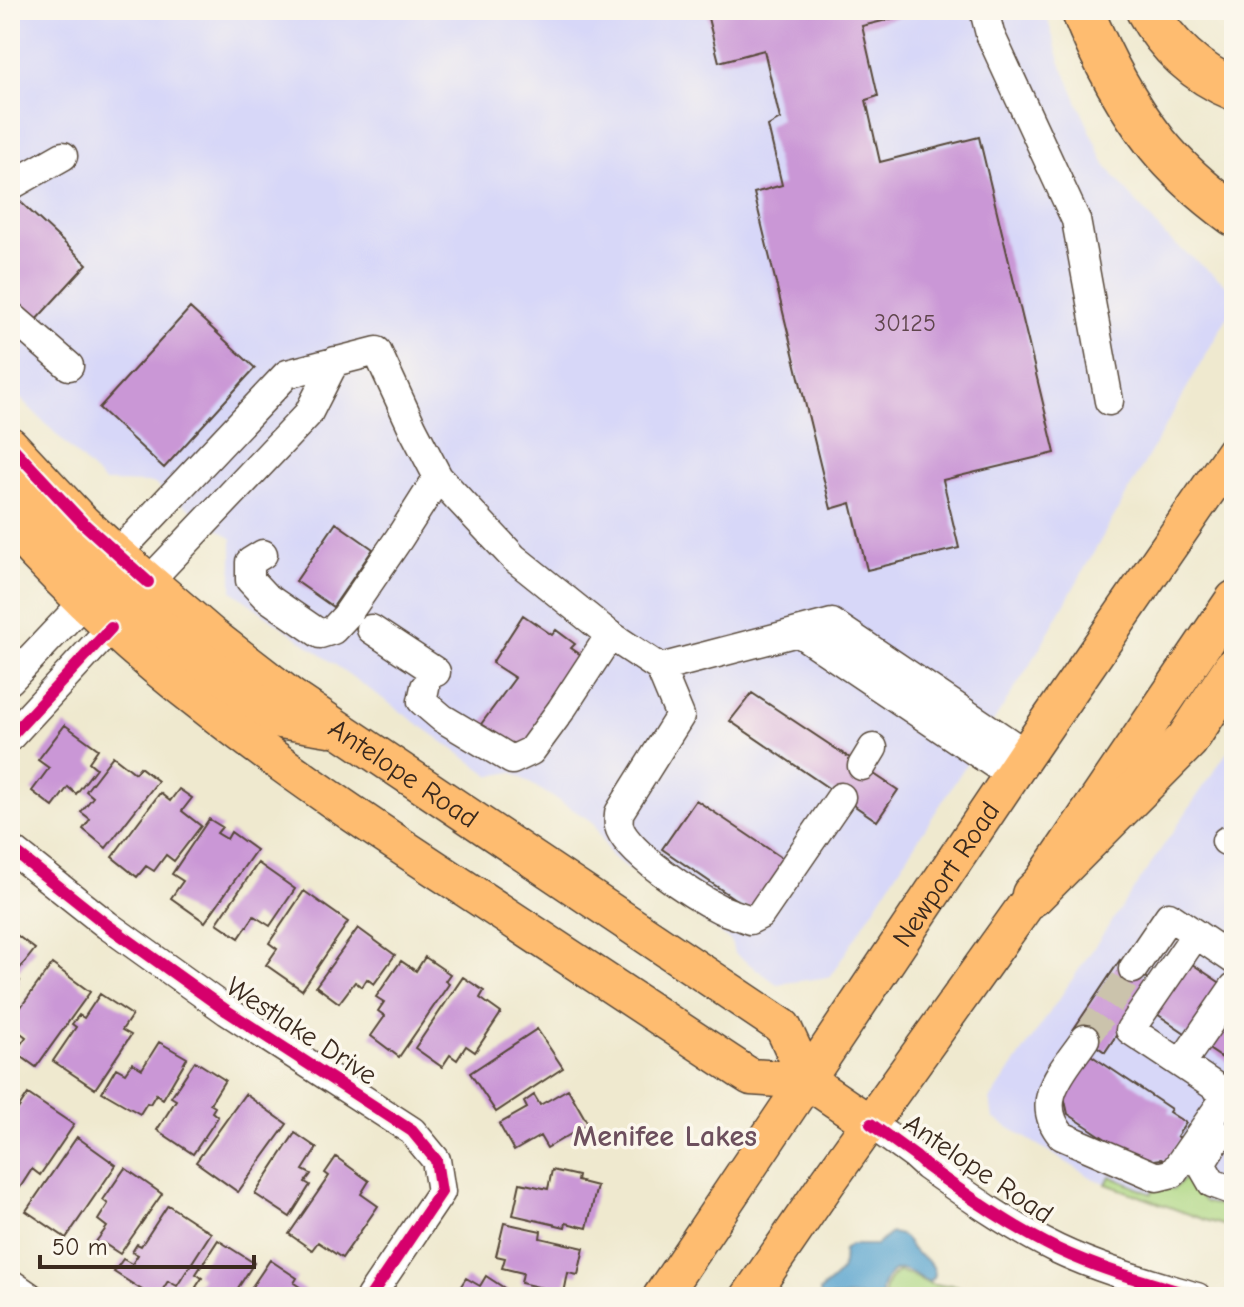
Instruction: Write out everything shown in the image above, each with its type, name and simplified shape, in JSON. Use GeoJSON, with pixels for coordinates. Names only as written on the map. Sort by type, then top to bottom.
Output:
{"type":"FeatureCollection","features":[{"type":"Feature","properties":{"kind":"highway"},"geometry":{"type":"LineString","coordinates":[[1082,10],[1113,76],[1158,145],[1234,215]]}},
{"type":"Feature","properties":{"kind":"highway"},"geometry":{"type":"LineString","coordinates":[[1147,10],[1172,46],[1187,60],[1205,74],[1234,89]]}},
{"type":"Feature","properties":{"kind":"highway"},"geometry":{"type":"LineString","coordinates":[[1033,895],[1187,740],[1234,669]]}},
{"type":"Feature","properties":{"kind":"main road","name":"Antelope Road"},"geometry":{"type":"LineString","coordinates":[[10,445],[83,523],[211,635],[291,697],[783,1027],[808,1081],[871,1124]]}},
{"type":"Feature","properties":{"kind":"main road","name":"Newport Road"},"geometry":{"type":"LineString","coordinates":[[661,1297],[1234,452]]}},
{"type":"Feature","properties":{"kind":"main road"},"geometry":{"type":"LineString","coordinates":[[10,482],[86,564],[118,581],[148,582]]}},
{"type":"Feature","properties":{"kind":"main road"},"geometry":{"type":"LineString","coordinates":[[10,526],[53,574],[111,628],[204,706],[289,769],[751,1077],[808,1081]]}},
{"type":"Feature","properties":{"kind":"main road"},"geometry":{"type":"LineString","coordinates":[[749,1297],[1033,895],[1234,599]]}},
{"type":"Feature","properties":{"kind":"main road"},"geometry":{"type":"LineString","coordinates":[[84,602],[142,613],[280,720],[339,729]]}},
{"type":"Feature","properties":{"kind":"street"},"geometry":{"type":"LineString","coordinates":[[984,10],[990,34],[1076,220],[1109,401]]}},
{"type":"Feature","properties":{"kind":"street"},"geometry":{"type":"LineString","coordinates":[[10,186],[63,156]]}},
{"type":"Feature","properties":{"kind":"street"},"geometry":{"type":"LineString","coordinates":[[10,315],[69,366]]}},
{"type":"Feature","properties":{"kind":"street"},"geometry":{"type":"LineString","coordinates":[[117,554],[287,374],[377,351],[438,477],[514,558],[610,635],[660,668],[680,716],[619,813],[619,826],[628,843],[684,887],[720,908],[750,920],[760,915],[841,797]]}},
{"type":"Feature","properties":{"kind":"street"},"geometry":{"type":"LineString","coordinates":[[148,582],[308,414],[335,361]]}},
{"type":"Feature","properties":{"kind":"street"},"geometry":{"type":"LineString","coordinates":[[263,554],[250,562],[250,580],[265,596],[320,634],[333,630],[353,606],[438,477]]}},
{"type":"Feature","properties":{"kind":"street"},"geometry":{"type":"LineString","coordinates":[[10,680],[84,602]]}},
{"type":"Feature","properties":{"kind":"street"},"geometry":{"type":"LineString","coordinates":[[660,668],[832,623],[1019,765]]}},
{"type":"Feature","properties":{"kind":"street"},"geometry":{"type":"LineString","coordinates":[[10,737],[111,628]]}},
{"type":"Feature","properties":{"kind":"street"},"geometry":{"type":"LineString","coordinates":[[371,629],[430,680],[422,701],[442,718],[512,760],[531,751],[610,635]]}},
{"type":"Feature","properties":{"kind":"street"},"geometry":{"type":"LineString","coordinates":[[798,632],[1019,765]]}},
{"type":"Feature","properties":{"kind":"street","name":"Westlake Drive"},"geometry":{"type":"LineString","coordinates":[[10,848],[107,925],[227,1011],[412,1131],[436,1160],[441,1192],[370,1297]]}},
{"type":"Feature","properties":{"kind":"street"},"geometry":{"type":"LineString","coordinates":[[1133,969],[1169,916],[1234,960]]}},
{"type":"Feature","properties":{"kind":"street"},"geometry":{"type":"LineString","coordinates":[[1196,934],[1130,1030],[1232,1098]]}},
{"type":"Feature","properties":{"kind":"street"},"geometry":{"type":"LineString","coordinates":[[1181,1064],[1234,987]]}},
{"type":"Feature","properties":{"kind":"street"},"geometry":{"type":"LineString","coordinates":[[1085,1039],[1050,1090],[1049,1110],[1056,1129],[1062,1136],[1157,1177],[1173,1173],[1232,1098]]}},
{"type":"Feature","properties":{"kind":"street"},"geometry":{"type":"LineString","coordinates":[[1232,1098],[1201,1164],[1212,1183],[1234,1191]]}},
{"type":"Feature","properties":{"kind":"street","name":"Antelope Road"},"geometry":{"type":"LineString","coordinates":[[871,1124],[998,1217],[1057,1249],[1136,1279],[1197,1297]]}},
{"type":"Feature","properties":{"kind":"street"},"geometry":{"type":"LineString","coordinates":[[10,1283],[30,1297]]}},
{"type":"Feature","properties":{"kind":"shaded area"},"geometry":{"type":"Polygon","coordinates":[[[10,10],[1045,10],[1060,61],[1105,165],[1166,237],[1234,291],[1234,305],[1031,663],[830,977],[777,984],[734,953],[731,941],[611,856],[593,822],[512,772],[491,776],[232,591],[232,539],[153,483],[104,482],[19,397],[10,385],[10,10]]]}},
{"type":"Feature","properties":{"kind":"shaded area"},"geometry":{"type":"Polygon","coordinates":[[[1234,742],[1234,1228],[1094,1179],[993,1118],[990,1100],[1234,742]]]}},
{"type":"Feature","properties":{"kind":"green space"},"geometry":{"type":"Polygon","coordinates":[[[1110,1176],[1151,1194],[1154,1187],[1173,1189],[1185,1178],[1205,1202],[1234,1210],[1234,1228],[1106,1184],[1110,1176]]]}},
{"type":"Feature","properties":{"kind":"green space"},"geometry":{"type":"Polygon","coordinates":[[[898,1272],[934,1285],[957,1286],[969,1297],[885,1297],[888,1283],[898,1272]]]}},
{"type":"Feature","properties":{"kind":"water"},"geometry":{"type":"Polygon","coordinates":[[[891,1233],[904,1238],[931,1264],[935,1276],[929,1282],[908,1271],[897,1270],[886,1280],[882,1297],[821,1297],[820,1291],[841,1271],[844,1250],[850,1245],[876,1245],[891,1233]]]}},
{"type":"Feature","properties":{"kind":"building"},"geometry":{"type":"Polygon","coordinates":[[[706,10],[928,10],[862,26],[878,96],[866,100],[880,162],[979,137],[1055,453],[943,480],[959,548],[867,570],[851,503],[831,509],[754,193],[782,185],[768,126],[780,119],[764,50],[719,62],[706,10]]]}},
{"type":"Feature","properties":{"kind":"building"},"geometry":{"type":"Polygon","coordinates":[[[12,194],[87,264],[34,322],[10,299],[12,194]]]}},
{"type":"Feature","properties":{"kind":"building"},"geometry":{"type":"Polygon","coordinates":[[[190,308],[255,368],[164,468],[99,408],[190,308]]]}},
{"type":"Feature","properties":{"kind":"building"},"geometry":{"type":"Polygon","coordinates":[[[336,523],[373,549],[333,607],[296,581],[336,523]]]}},
{"type":"Feature","properties":{"kind":"building"},"geometry":{"type":"Polygon","coordinates":[[[523,615],[552,635],[556,630],[575,644],[571,648],[587,659],[530,744],[505,750],[476,731],[515,678],[492,663],[523,615]]]}},
{"type":"Feature","properties":{"kind":"building"},"geometry":{"type":"Polygon","coordinates":[[[752,693],[898,790],[877,821],[730,721],[752,693]]]}},
{"type":"Feature","properties":{"kind":"building"},"geometry":{"type":"Polygon","coordinates":[[[65,725],[98,749],[89,762],[96,768],[76,794],[68,787],[53,807],[32,791],[49,768],[38,760],[65,725]]]}},
{"type":"Feature","properties":{"kind":"building"},"geometry":{"type":"Polygon","coordinates":[[[113,756],[135,773],[140,767],[158,781],[106,848],[83,829],[90,819],[81,812],[93,797],[86,791],[113,756]]]}},
{"type":"Feature","properties":{"kind":"building"},"geometry":{"type":"Polygon","coordinates":[[[179,789],[192,798],[182,811],[201,826],[174,861],[166,855],[154,871],[146,866],[137,877],[112,857],[160,793],[170,801],[179,789]]]}},
{"type":"Feature","properties":{"kind":"building"},"geometry":{"type":"Polygon","coordinates":[[[696,800],[788,862],[754,912],[662,849],[696,800]]]}},
{"type":"Feature","properties":{"kind":"building"},"geometry":{"type":"Polygon","coordinates":[[[209,819],[222,827],[217,833],[227,839],[231,832],[256,850],[205,922],[171,898],[183,881],[172,874],[209,819]]]}},
{"type":"Feature","properties":{"kind":"building"},"geometry":{"type":"Polygon","coordinates":[[[258,863],[295,889],[270,926],[254,916],[239,938],[217,923],[258,863]]]}},
{"type":"Feature","properties":{"kind":"building"},"geometry":{"type":"Polygon","coordinates":[[[304,891],[348,922],[302,990],[266,965],[277,949],[269,943],[304,891]]]}},
{"type":"Feature","properties":{"kind":"building"},"geometry":{"type":"Polygon","coordinates":[[[358,928],[395,955],[374,984],[367,979],[362,987],[355,982],[339,1003],[316,986],[358,928]]]}},
{"type":"Feature","properties":{"kind":"building"},"geometry":{"type":"Polygon","coordinates":[[[10,930],[35,949],[14,976],[20,981],[10,995],[10,930]]]}},
{"type":"Feature","properties":{"kind":"building"},"geometry":{"type":"Polygon","coordinates":[[[425,957],[450,974],[445,981],[449,984],[399,1057],[371,1036],[385,1016],[378,1011],[384,1002],[376,997],[401,961],[416,971],[425,957]]]}},
{"type":"Feature","properties":{"kind":"building"},"geometry":{"type":"Polygon","coordinates":[[[1120,960],[1152,982],[1105,1052],[1073,1030],[1120,960]]]}},
{"type":"Feature","properties":{"kind":"building"},"geometry":{"type":"Polygon","coordinates":[[[1186,960],[1234,992],[1234,1066],[1151,1010],[1186,960]]]}},
{"type":"Feature","properties":{"kind":"building"},"geometry":{"type":"Polygon","coordinates":[[[52,964],[90,992],[36,1067],[15,1052],[26,1037],[10,1022],[52,964]]]}},
{"type":"Feature","properties":{"kind":"building"},"geometry":{"type":"Polygon","coordinates":[[[463,977],[484,991],[480,998],[501,1013],[475,1052],[466,1046],[457,1060],[450,1055],[442,1067],[415,1048],[463,977]]]}},
{"type":"Feature","properties":{"kind":"building"},"geometry":{"type":"Polygon","coordinates":[[[100,994],[132,1015],[122,1030],[131,1035],[95,1089],[53,1061],[76,1027],[72,1024],[79,1015],[84,1018],[100,994]]]}},
{"type":"Feature","properties":{"kind":"building"},"geometry":{"type":"Polygon","coordinates":[[[537,1029],[563,1068],[496,1112],[470,1073],[537,1029]]]}},
{"type":"Feature","properties":{"kind":"building"},"geometry":{"type":"Polygon","coordinates":[[[159,1042],[187,1058],[163,1099],[156,1094],[140,1114],[102,1092],[116,1068],[125,1073],[132,1063],[142,1069],[159,1042]]]}},
{"type":"Feature","properties":{"kind":"building"},"geometry":{"type":"Polygon","coordinates":[[[1089,1054],[1171,1109],[1169,1112],[1186,1123],[1177,1136],[1181,1138],[1165,1161],[1148,1161],[1145,1165],[1068,1114],[1063,1092],[1089,1054]]]}},
{"type":"Feature","properties":{"kind":"building"},"geometry":{"type":"Polygon","coordinates":[[[195,1061],[225,1080],[210,1104],[215,1107],[212,1112],[218,1117],[193,1154],[157,1130],[176,1100],[171,1097],[195,1061]]]}},
{"type":"Feature","properties":{"kind":"building"},"geometry":{"type":"Polygon","coordinates":[[[568,1089],[588,1124],[547,1148],[540,1136],[514,1151],[499,1124],[527,1108],[524,1102],[534,1095],[540,1105],[568,1089]]]}},
{"type":"Feature","properties":{"kind":"building"},"geometry":{"type":"Polygon","coordinates":[[[28,1094],[74,1125],[40,1175],[32,1169],[19,1189],[10,1183],[10,1169],[16,1160],[10,1156],[10,1121],[28,1094]]]}},
{"type":"Feature","properties":{"kind":"building"},"geometry":{"type":"Polygon","coordinates":[[[245,1094],[287,1124],[238,1192],[196,1162],[245,1094]]]}},
{"type":"Feature","properties":{"kind":"building"},"geometry":{"type":"Polygon","coordinates":[[[295,1133],[317,1148],[303,1170],[311,1174],[305,1182],[310,1185],[290,1217],[255,1194],[295,1133]]]}},
{"type":"Feature","properties":{"kind":"building"},"geometry":{"type":"Polygon","coordinates":[[[77,1137],[116,1165],[66,1238],[26,1211],[77,1137]]]}},
{"type":"Feature","properties":{"kind":"building"},"geometry":{"type":"Polygon","coordinates":[[[336,1157],[369,1181],[361,1194],[378,1206],[342,1258],[318,1242],[312,1250],[289,1234],[329,1176],[325,1173],[336,1157]]]}},
{"type":"Feature","properties":{"kind":"building"},"geometry":{"type":"Polygon","coordinates":[[[125,1168],[162,1194],[120,1254],[103,1243],[98,1251],[92,1247],[107,1227],[98,1220],[108,1204],[103,1200],[125,1168]]]}},
{"type":"Feature","properties":{"kind":"building"},"geometry":{"type":"Polygon","coordinates":[[[552,1170],[578,1176],[577,1181],[597,1186],[587,1228],[566,1223],[565,1227],[513,1215],[520,1183],[548,1189],[552,1170]]]}},
{"type":"Feature","properties":{"kind":"building"},"geometry":{"type":"Polygon","coordinates":[[[168,1205],[211,1233],[177,1286],[168,1281],[158,1297],[153,1297],[114,1272],[123,1259],[132,1264],[138,1255],[132,1252],[137,1244],[141,1246],[168,1205]]]}},
{"type":"Feature","properties":{"kind":"building"},"geometry":{"type":"Polygon","coordinates":[[[504,1223],[541,1231],[540,1238],[584,1248],[578,1275],[568,1273],[564,1293],[521,1283],[523,1273],[502,1268],[505,1258],[496,1256],[504,1223]]]}},
{"type":"Feature","properties":{"kind":"building"},"geometry":{"type":"Polygon","coordinates":[[[218,1240],[254,1263],[236,1291],[242,1294],[240,1297],[199,1297],[202,1292],[196,1287],[202,1278],[196,1274],[218,1240]]]}},
{"type":"Feature","properties":{"kind":"building"},"geometry":{"type":"Polygon","coordinates":[[[270,1260],[297,1278],[294,1283],[310,1294],[308,1297],[245,1297],[270,1260]]]}},
{"type":"Feature","properties":{"kind":"building"},"geometry":{"type":"Polygon","coordinates":[[[486,1276],[518,1297],[454,1297],[466,1278],[480,1286],[486,1276]]]}},
{"type":"Feature","properties":{"kind":"tunnel"},"geometry":{"type":"LineString","coordinates":[[1085,1039],[1133,969]]}},
{"type":"Feature","properties":{"kind":"cycle path"},"geometry":{"type":"LineString","coordinates":[[10,445],[83,523],[148,582]]}},
{"type":"Feature","properties":{"kind":"cycle path"},"geometry":{"type":"LineString","coordinates":[[10,737],[111,628]]}},
{"type":"Feature","properties":{"kind":"cycle path"},"geometry":{"type":"LineString","coordinates":[[10,848],[107,925],[227,1011],[412,1131],[436,1160],[441,1192],[370,1297]]}},
{"type":"Feature","properties":{"kind":"cycle path"},"geometry":{"type":"LineString","coordinates":[[871,1124],[1006,1221],[1040,1240],[1108,1270],[1197,1297]]}},
{"type":"Feature","properties":{"kind":"district","name":"Menifee Lakes"},"geometry":{"type":"Point","coordinates":[665,1136]}}]}
